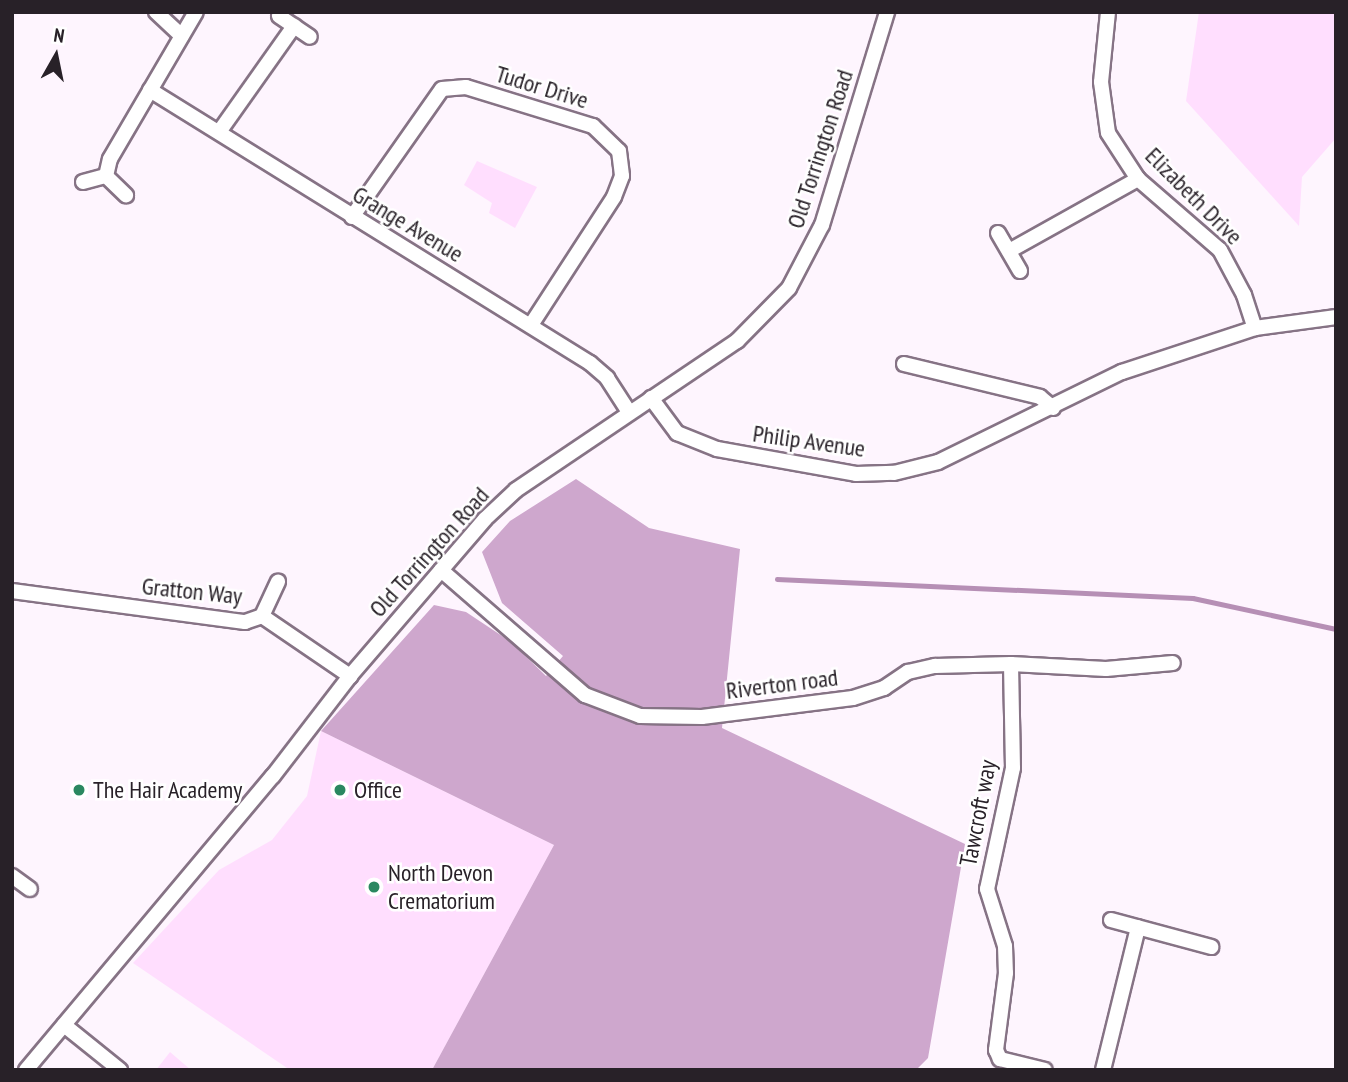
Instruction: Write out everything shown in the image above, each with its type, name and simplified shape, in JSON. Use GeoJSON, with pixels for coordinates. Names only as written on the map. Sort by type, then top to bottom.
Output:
{"type":"FeatureCollection","features":[{"type":"Feature","properties":{"kind":"street"},"geometry":{"type":"LineString","coordinates":[[156,12],[182,36]]}},
{"type":"Feature","properties":{"kind":"street"},"geometry":{"type":"LineString","coordinates":[[106,176],[110,159],[196,12]]}},
{"type":"Feature","properties":{"kind":"street","name":"Old Torrington Road"},"geometry":{"type":"LineString","coordinates":[[26,1070],[265,785],[350,676],[441,570],[516,490],[737,341],[796,277],[822,225],[887,12]]}},
{"type":"Feature","properties":{"kind":"street","name":"Elizabeth Drive"},"geometry":{"type":"LineString","coordinates":[[1108,12],[1101,82],[1108,133],[1138,179],[1220,250],[1244,295],[1255,328]]}},
{"type":"Feature","properties":{"kind":"street"},"geometry":{"type":"LineString","coordinates":[[279,16],[310,37]]}},
{"type":"Feature","properties":{"kind":"street"},"geometry":{"type":"LineString","coordinates":[[219,132],[294,26]]}},
{"type":"Feature","properties":{"kind":"street","name":"Tudor Drive"},"geometry":{"type":"LineString","coordinates":[[352,217],[442,89],[466,87],[593,126],[619,151],[622,176],[614,197],[531,325]]}},
{"type":"Feature","properties":{"kind":"street","name":"Grange Avenue"},"geometry":{"type":"LineString","coordinates":[[149,90],[590,363],[607,378],[629,412]]}},
{"type":"Feature","properties":{"kind":"street"},"geometry":{"type":"LineString","coordinates":[[83,182],[106,176]]}},
{"type":"Feature","properties":{"kind":"street"},"geometry":{"type":"LineString","coordinates":[[106,176],[126,195]]}},
{"type":"Feature","properties":{"kind":"street"},"geometry":{"type":"LineString","coordinates":[[1009,251],[1138,179]]}},
{"type":"Feature","properties":{"kind":"street"},"geometry":{"type":"LineString","coordinates":[[998,233],[1020,271]]}},
{"type":"Feature","properties":{"kind":"street","name":"Philip Avenue"},"geometry":{"type":"LineString","coordinates":[[651,398],[667,422],[689,440],[856,474],[894,473],[938,462],[1122,372],[1255,328],[1336,317]]}},
{"type":"Feature","properties":{"kind":"street"},"geometry":{"type":"LineString","coordinates":[[904,364],[1040,397],[1053,408]]}},
{"type":"Feature","properties":{"kind":"street","name":"Riverton road"},"geometry":{"type":"LineString","coordinates":[[441,570],[585,695],[639,716],[681,719],[853,698],[884,688],[908,672],[1011,664],[1107,669],[1173,663]]}},
{"type":"Feature","properties":{"kind":"street"},"geometry":{"type":"LineString","coordinates":[[262,616],[278,582]]}},
{"type":"Feature","properties":{"kind":"street","name":"Gratton Way"},"geometry":{"type":"LineString","coordinates":[[12,591],[245,622],[262,616],[350,676]]}},
{"type":"Feature","properties":{"kind":"street","name":"Tawcroft way"},"geometry":{"type":"LineString","coordinates":[[1011,664],[1013,768],[987,889],[1005,946],[1006,973],[996,1050],[1000,1059],[1014,1066]]}},
{"type":"Feature","properties":{"kind":"street"},"geometry":{"type":"LineString","coordinates":[[12,876],[30,889]]}},
{"type":"Feature","properties":{"kind":"street"},"geometry":{"type":"LineString","coordinates":[[1111,919],[1211,947]]}},
{"type":"Feature","properties":{"kind":"street"},"geometry":{"type":"LineString","coordinates":[[1103,1070],[1138,927]]}},
{"type":"Feature","properties":{"kind":"street"},"geometry":{"type":"LineString","coordinates":[[64,1025],[120,1070]]}},
{"type":"Feature","properties":{"kind":"street"},"geometry":{"type":"LineString","coordinates":[[1014,1066],[1045,1070]]}},
{"type":"Feature","properties":{"kind":"shaded area"},"geometry":{"type":"Polygon","coordinates":[[[1199,12],[1336,12],[1336,138],[1302,177],[1299,226],[1186,101],[1199,12]]]}},
{"type":"Feature","properties":{"kind":"shaded area"},"geometry":{"type":"Polygon","coordinates":[[[477,161],[537,187],[515,228],[489,213],[492,203],[464,185],[477,161]]]}},
{"type":"Feature","properties":{"kind":"shaded area"},"geometry":{"type":"Polygon","coordinates":[[[576,479],[649,528],[740,549],[722,728],[965,844],[928,1058],[916,1070],[432,1070],[554,845],[321,731],[434,605],[466,612],[511,642],[546,676],[563,656],[502,603],[482,552],[510,521],[576,479]]]}},
{"type":"Feature","properties":{"kind":"shaded area","name":"North Devon Crematorium"},"geometry":{"type":"Polygon","coordinates":[[[321,731],[554,845],[432,1070],[290,1070],[133,963],[219,870],[272,840],[307,796],[321,731]]]}},
{"type":"Feature","properties":{"kind":"shaded area"},"geometry":{"type":"Polygon","coordinates":[[[170,1052],[191,1070],[156,1070],[170,1052]]]}},
{"type":"Feature","properties":{"kind":"waterway"},"geometry":{"type":"LineString","coordinates":[[777,579],[1193,598],[1336,629]]}},
{"type":"Feature","properties":{"kind":"place","name":"The Hair Academy"},"geometry":{"type":"Point","coordinates":[79,790]}},
{"type":"Feature","properties":{"kind":"place","name":"Office"},"geometry":{"type":"Point","coordinates":[340,790]}},
{"type":"Feature","properties":{"kind":"place","name":"North Devon Crematorium"},"geometry":{"type":"Point","coordinates":[374,887]}}]}
